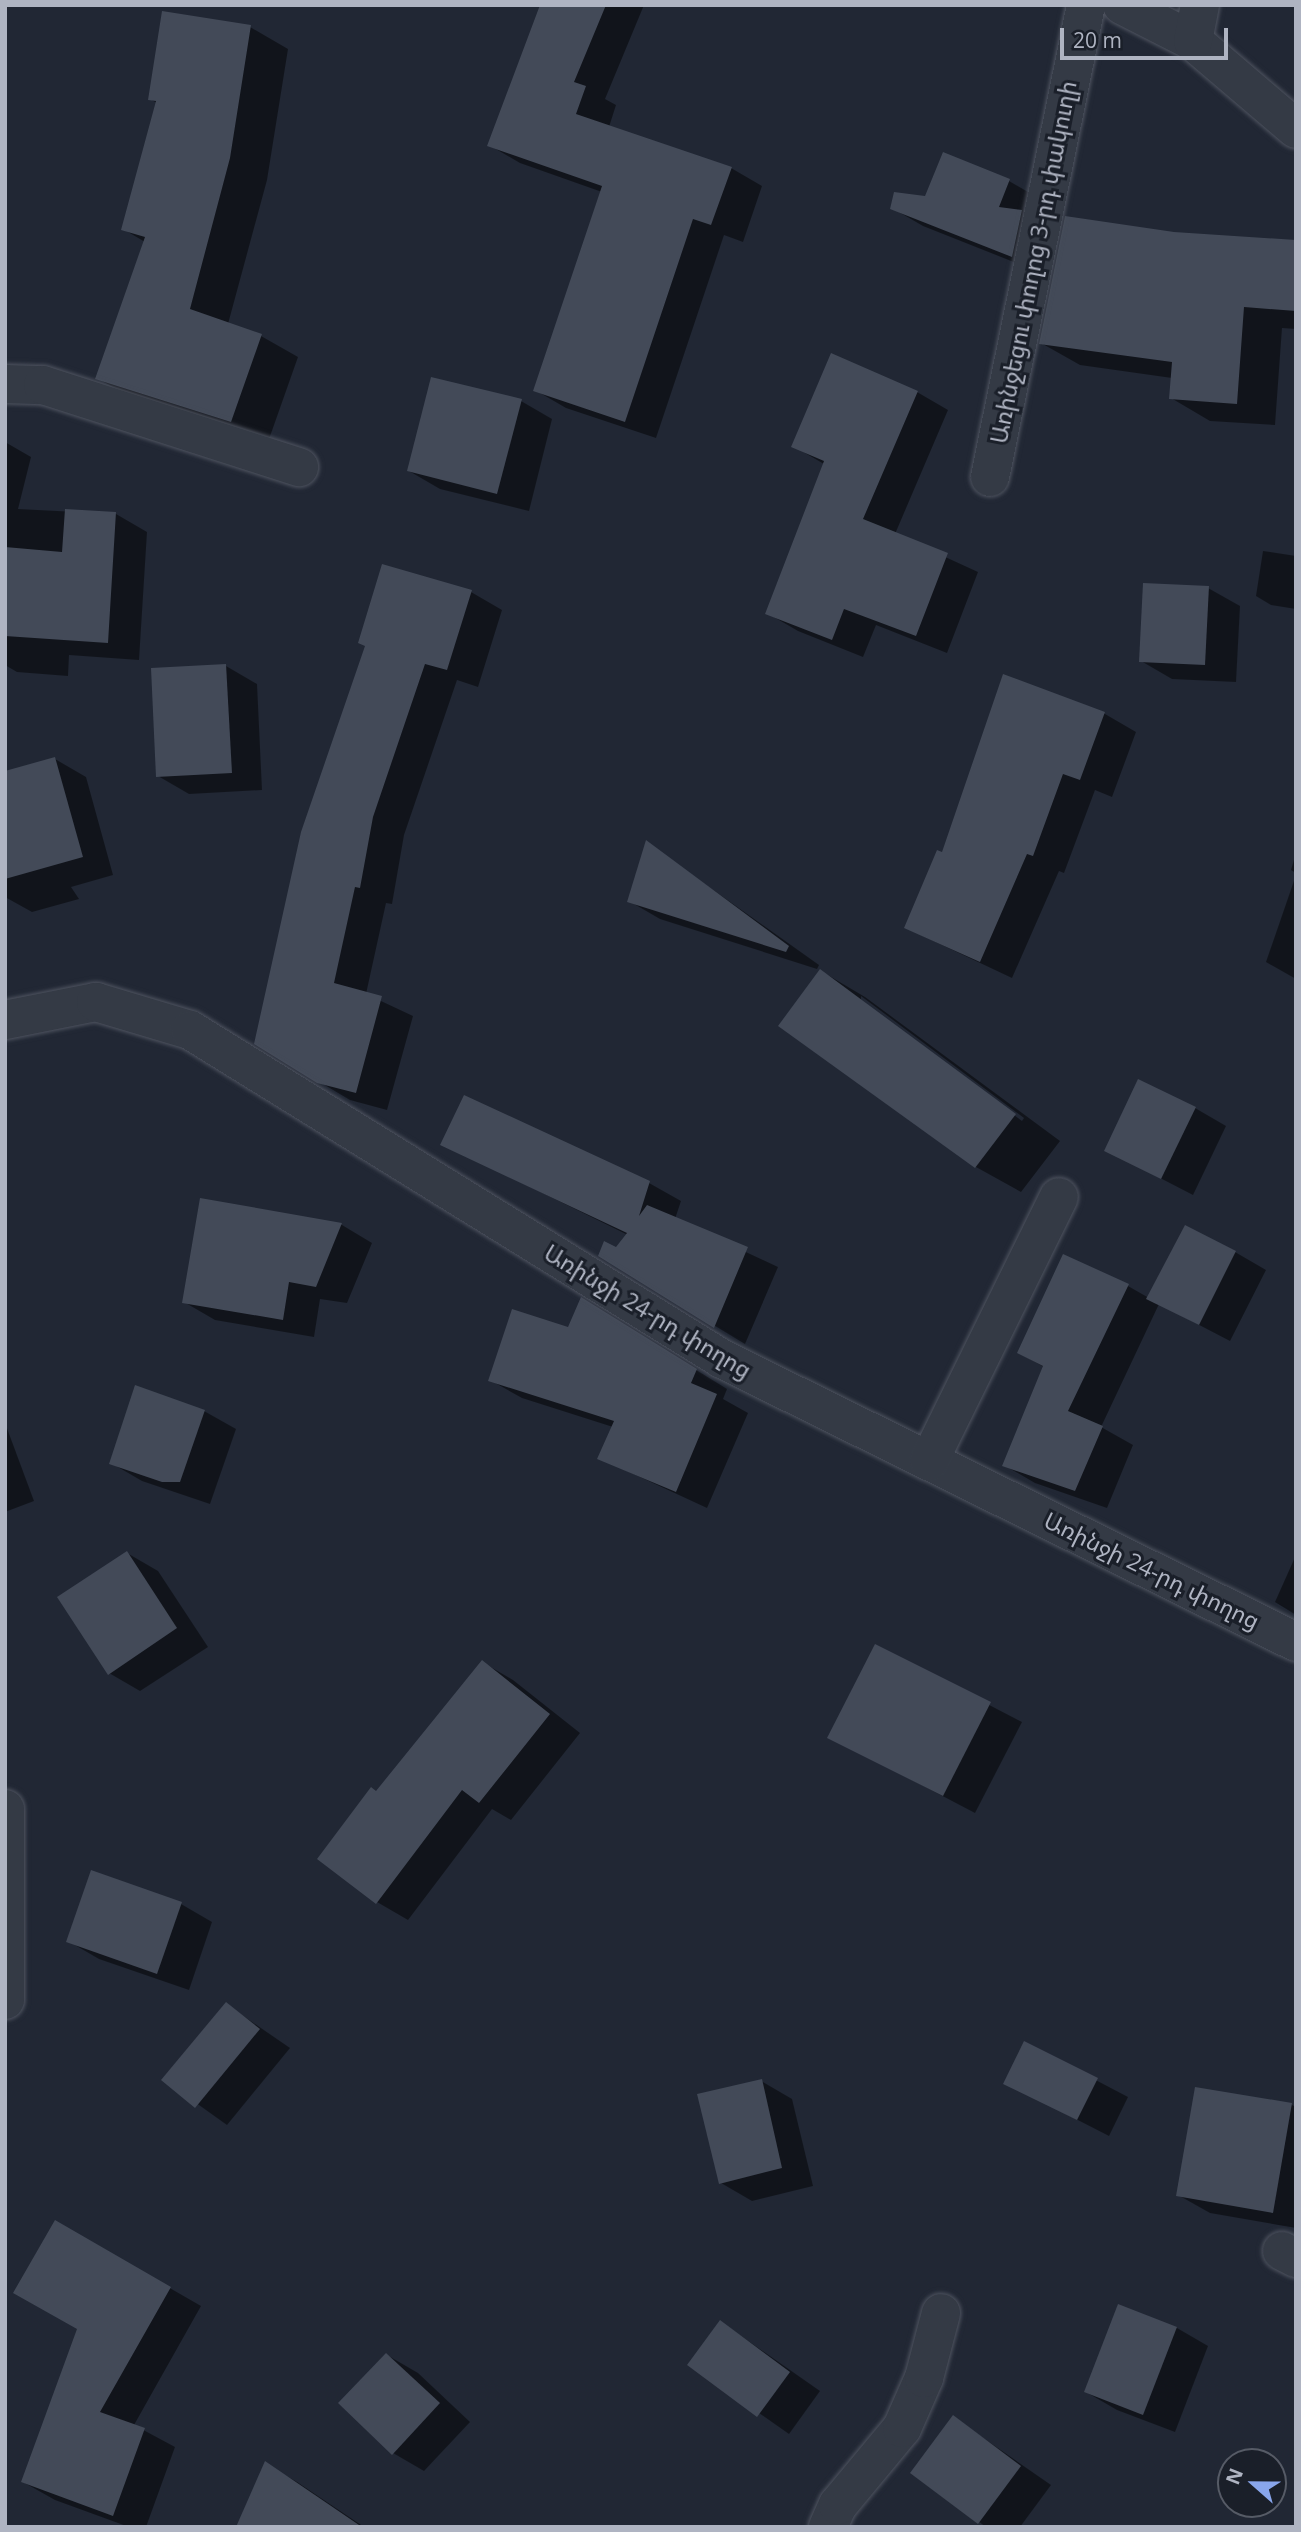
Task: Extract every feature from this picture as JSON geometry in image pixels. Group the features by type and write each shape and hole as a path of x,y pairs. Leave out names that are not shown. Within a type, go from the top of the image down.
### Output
{"street":[{"name":"Առինջեցու փողոց 3-րդ փակուղի","path":"990,477 1086,5"},
{"path":"1122,5 1196,23 1296,129"},
{"path":"5,384 43,385 299,467"},
{"name":"Առինջի 24-րդ փողոց","path":"5,1020 96,1002 190,1030 722,1359 1296,1642"},
{"path":"929,1461 1059,1197"},
{"path":"5,1809 5,2000"},
{"path":"828,2527 838,2505 902,2428 924,2378 941,2313"}],"building":[{"path":"540,5 606,5 574,82 586,86 576,114 732,167 711,225 693,219 625,422 533,391 602,186 487,146"},
{"path":"162,11 251,25 230,158 190,309 262,334 231,422 95,379 145,237 121,230 156,101 148,100"},
{"path":"943,152 1010,179 999,207 1022,210 1012,257 890,209 894,192 925,196"},
{"path":"1065,216 1174,232 1296,240 1296,311 1244,307 1237,404 1169,399 1172,362 1039,344"},
{"path":"831,353 918,391 863,519 948,553 916,636 844,609 832,640 765,614 824,461 791,447"},
{"path":"431,377 522,399 497,494 407,471"},
{"path":"65,509 116,512 108,643 5,636 5,547 62,552"},
{"path":"382,564 472,590 447,670 425,664 373,817 360,888 355,887 334,983 382,996 356,1093 317,1083 254,1044 301,832 365,646 358,643"},
{"path":"1143,583 1209,586 1205,665 1139,662"},
{"path":"226,664 232,773 156,777 151,668"},
{"path":"1003,674 1105,712 1080,780 1063,774 1033,856 1027,854 980,962 904,928 937,850 942,852"},
{"path":"55,757 83,857 5,879 5,771"},
{"path":"646,840 789,946 786,952 627,902"},
{"path":"820,969 1016,1114 975,1168 778,1026"},
{"path":"1138,1079 1196,1107 1161,1179 1104,1151"},
{"path":"464,1095 650,1181 639,1216 647,1205 748,1247 714,1328 598,1256 604,1241 616,1247 627,1233 440,1145"},
{"path":"200,1198 342,1223 316,1287 289,1282 283,1320 182,1303"},
{"path":"1185,1225 1236,1251 1199,1325 1146,1299"},
{"path":"1063,1254 1129,1284 1068,1411 1103,1426 1075,1491 1002,1466 1043,1366 1017,1353"},
{"path":"581,1297 697,1369 691,1383 717,1394 676,1492 597,1459 614,1421 488,1381 512,1309 568,1327"},
{"path":"135,1385 205,1410 180,1482 162,1482 109,1464"},
{"path":"127,1551 177,1628 108,1675 57,1597"},
{"path":"875,1644 991,1702 943,1796 827,1738"},
{"path":"482,1660 550,1714 479,1803 462,1790 376,1904 317,1859 371,1787 376,1791"},
{"path":"91,1870 182,1902 157,1974 66,1942"},
{"path":"226,2002 260,2029 195,2108 161,2080"},
{"path":"1024,2041 1098,2078 1077,2120 1003,2084"},
{"path":"762,2079 782,2168 719,2184 697,2094"},
{"path":"1195,2087 1292,2103 1273,2213 1176,2196"},
{"path":"55,2220 171,2287 100,2412 145,2428 113,2516 21,2482 77,2329 13,2293"},
{"path":"1118,2304 1177,2327 1143,2415 1084,2392"},
{"path":"720,2320 790,2372 757,2417 687,2365"},
{"path":"386,2353 440,2403 392,2455 338,2403"},
{"path":"953,2415 1021,2466 978,2524 910,2473"},
{"path":"265,2461 362,2527 236,2527"}]}
